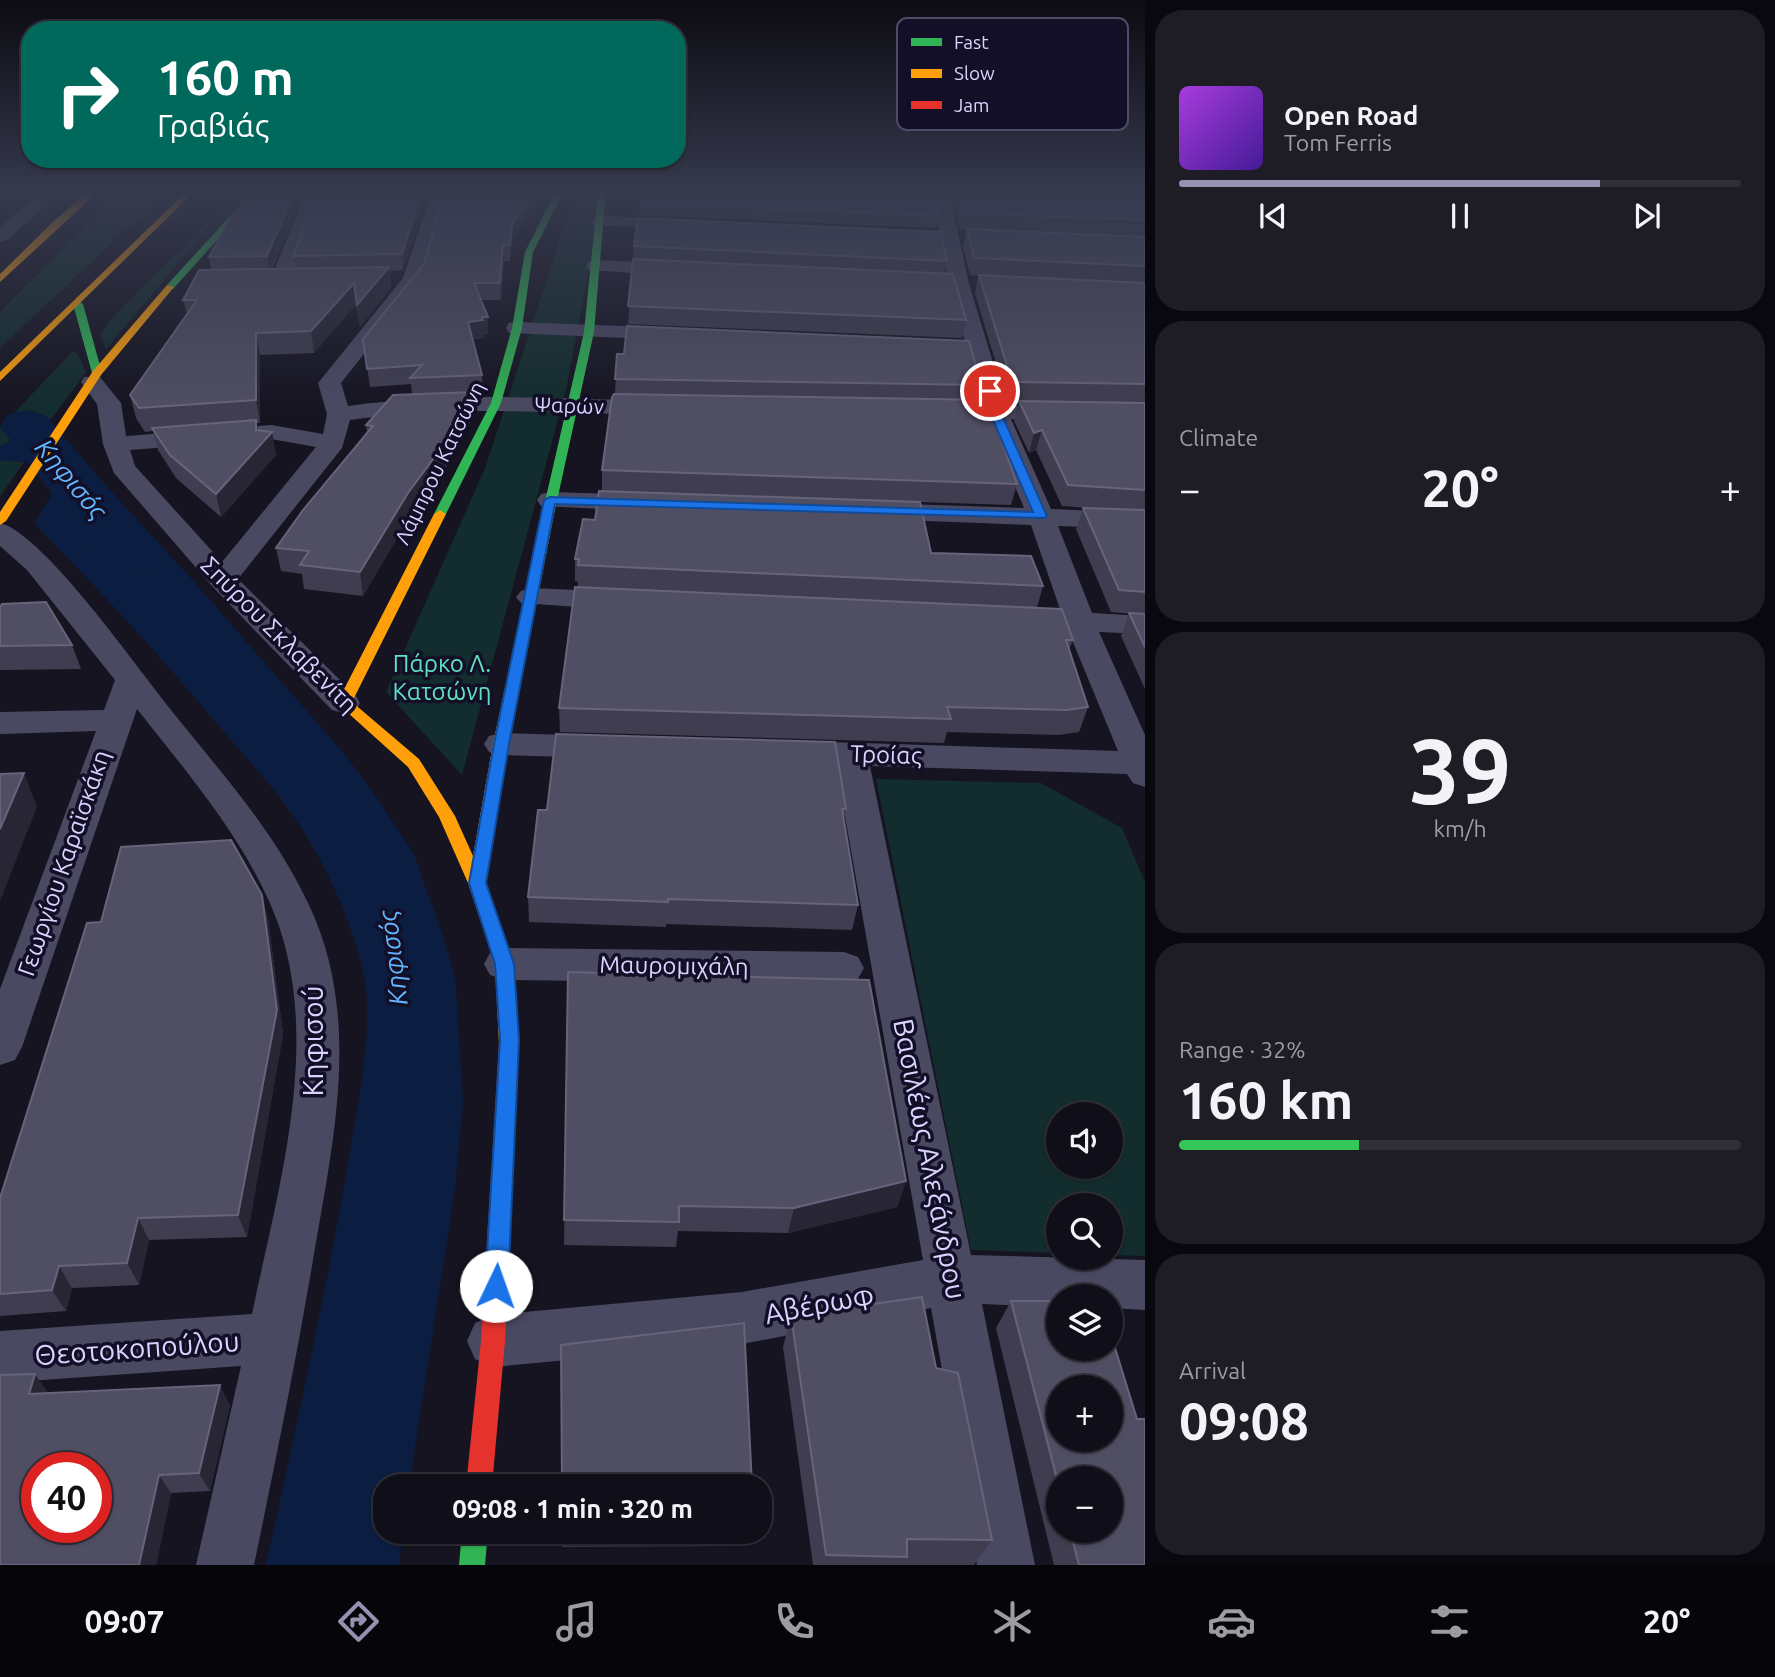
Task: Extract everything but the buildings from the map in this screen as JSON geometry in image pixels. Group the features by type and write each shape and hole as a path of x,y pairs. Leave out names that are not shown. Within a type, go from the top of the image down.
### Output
{"main road":[{"path":"0,279 15,264"},
{"path":"0,377 118,264"},
{"path":"0,521 90,384 190,264"},
{"name":"Λάμπρου Κατσώνη","path":"344,704 496,403 517,328 527,264"},
{"path":"481,1474 493,1341 509,1040 504,964 477,883 501,744 550,500 574,407 589,332 596,265"},
{"path":"78,304 90,384"},
{"name":"Σπύρου Σκλαβενίτη","path":"344,704 414,763 447,816 477,883"},
{"path":"472,1565 474,1544"}],"street":[{"path":"281,264 273,281 306,281"},
{"path":"222,580 333,443 339,414 328,383 413,279 418,264"},
{"path":"951,264 996,413 1041,516 1080,622 1143,767"},
{"path":"596,265 703,271"},
{"path":"387,280 413,279"},
{"path":"173,283 200,283"},
{"path":"932,283 986,286"},
{"path":"517,328 699,335"},
{"path":"952,346 978,348"},
{"name":"Σπύρου Σκλαβενίτη","path":"90,384 109,403 115,444 123,468 222,580 344,704"},
{"name":"Ψαρών","path":"339,414 393,407 496,403 682,408"},
{"path":"928,412 1145,413"},
{"path":"115,444 271,432 333,443"},
{"path":"550,500 673,504"},
{"path":"850,510 1145,521"},
{"name":"Κηφισού","path":"0,531 37,564 121,664 238,812 293,909 317,983 318,1052 311,1127 274,1338 225,1565"},
{"path":"531,597 655,603"},
{"path":"1039,620 1145,625"},
{"name":"Γεωργίου Καραϊσκάκη","path":"0,1047 131,680"},
{"path":"0,723 115,719"},
{"path":"501,744 641,748"},
{"name":"Τροίας","path":"795,752 1143,767"},
{"name":"Βασιλέως Αλεξάνδρου","path":"851,754 1006,1565"},
{"name":"Μαυρομιχάλη","path":"504,964 844,968"},
{"name":"Αβέρωφ","path":"493,1341 742,1318 953,1279 1145,1284"},
{"name":"Θεοτοκοπούλου","path":"0,1357 274,1338"}],"green space":[{"path":"48,264 89,264 0,348 0,312"},
{"path":"166,264 177,264 106,349 100,335 110,320"},
{"name":"Πάρκο Λ. Κατσώνη","path":"552,264 590,264 566,390 462,775 386,692 485,468"},
{"path":"73,351 78,354 86,372 53,417 0,447 0,428"},
{"path":"0,460 24,462 0,497"},
{"path":"876,779 1041,783 1122,828 1145,882 1145,1256 1123,1255 1123,1193 1046,1193 1046,1253 971,1250"}],"water":[{"path":"53,417 24,462 0,460 0,447"},
{"path":"77,454 189,576 346,756 414,854 438,922 455,976 463,1102 455,1189 411,1474 373,1474 373,1544 401,1544 399,1565 266,1565 321,1307 361,1085 367,1036 366,991 349,925 308,838 260,772 107,599 34,523"}],"waterway":[{"name":"Κηφισός","path":"26,426 133,555"}],"traffic: fast":[{"path":"170,287 191,264"},
{"path":"440,514 496,403 517,328 527,264"},
{"path":"547,519 589,332 595,264"},
{"path":"78,304 97,373"},
{"path":"472,1565 474,1544"}],"traffic: slow":[{"path":"0,279 15,264"},
{"path":"0,378 116,264"},
{"path":"0,521 97,373 170,287"},
{"path":"440,514 344,703 414,763 447,816 477,883 504,964 509,1044"},
{"path":"477,883 501,744 547,519"}],"traffic: jam":[{"path":"480,1474 493,1341 509,1044"}],"route":[{"path":"496,1286 509,1040 504,964 477,883 501,744 550,500 1041,516 996,413 990,391"}]}
